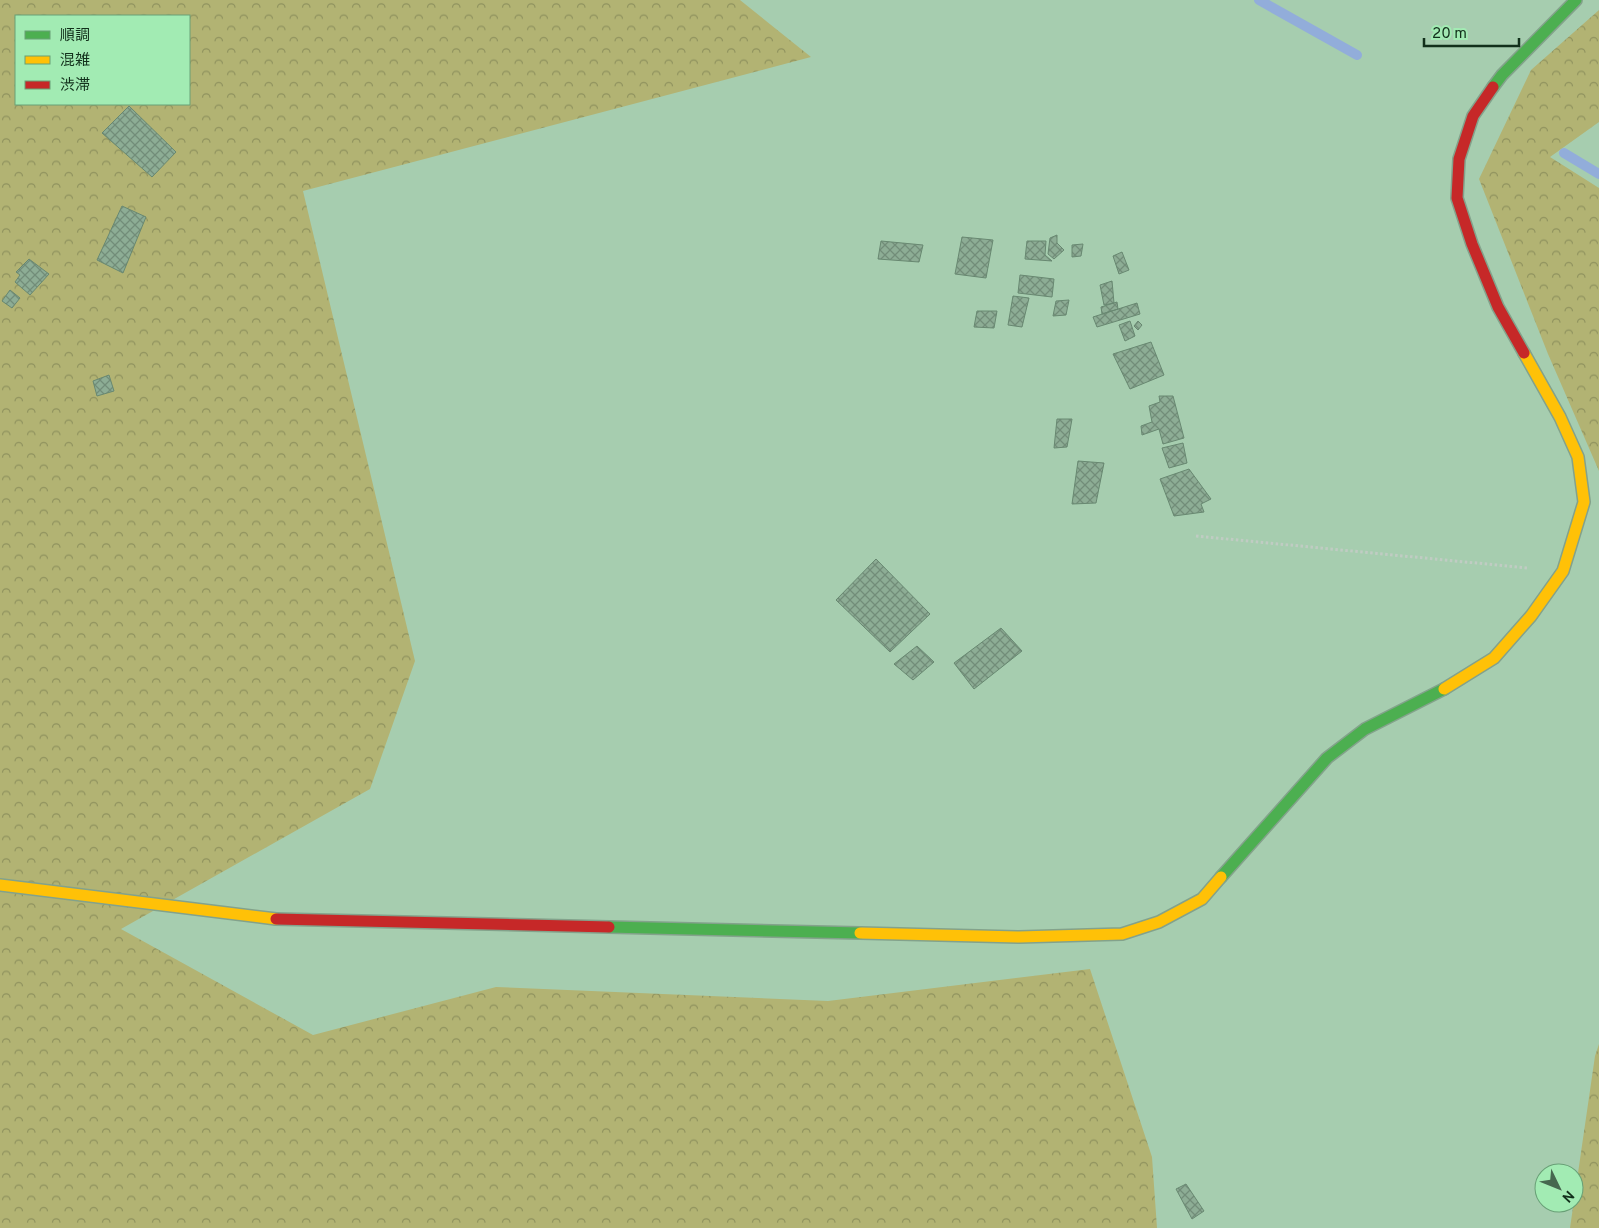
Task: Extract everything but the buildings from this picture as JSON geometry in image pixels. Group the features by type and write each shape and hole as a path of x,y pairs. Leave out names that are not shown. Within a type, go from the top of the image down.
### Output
{"street":[{"path":"0,885 266,919 1019,937 1122,934 1159,922 1202,900 1327,758 1365,729 1451,686 1494,658 1531,616 1563,572 1584,502 1578,457 1560,417 1498,306 1472,244 1457,198 1459,159 1473,116 1502,75 1576,0"}],"path":[{"path":"1196,536 1563,572"}],"green space":[{"path":"0,0 740,0 811,57 303,191 415,661 370,789 121,929 313,1035 496,987 828,1001 1090,969 1152,1157 1157,1228 0,1228"},
{"path":"1599,10 1599,122 1550,157 1599,188 1599,471 1548,354 1479,179 1531,70"},
{"path":"1599,1044 1599,1228 1570,1228 1572,1213 1584,1213 1584,1163 1579,1163 1595,1056"}],"waterway":[{"path":"1259,0 1357,55"},
{"path":"1564,153 1599,174"}],"traffic: fast":[{"path":"1493,87 1502,75 1576,0"},
{"path":"1221,877 1327,758 1365,729 1444,689"},
{"path":"609,927 860,933"}],"traffic: slow":[{"path":"1444,689 1494,658 1531,616 1563,571 1584,502 1578,457 1560,417 1524,353"},
{"path":"860,933 1019,937 1122,934 1159,922 1202,899 1221,877"},
{"path":"0,885 276,919"}],"traffic: jam":[{"path":"1493,87 1473,116 1459,159 1457,198 1472,244 1498,307 1524,353"},
{"path":"276,919 609,927"}]}
